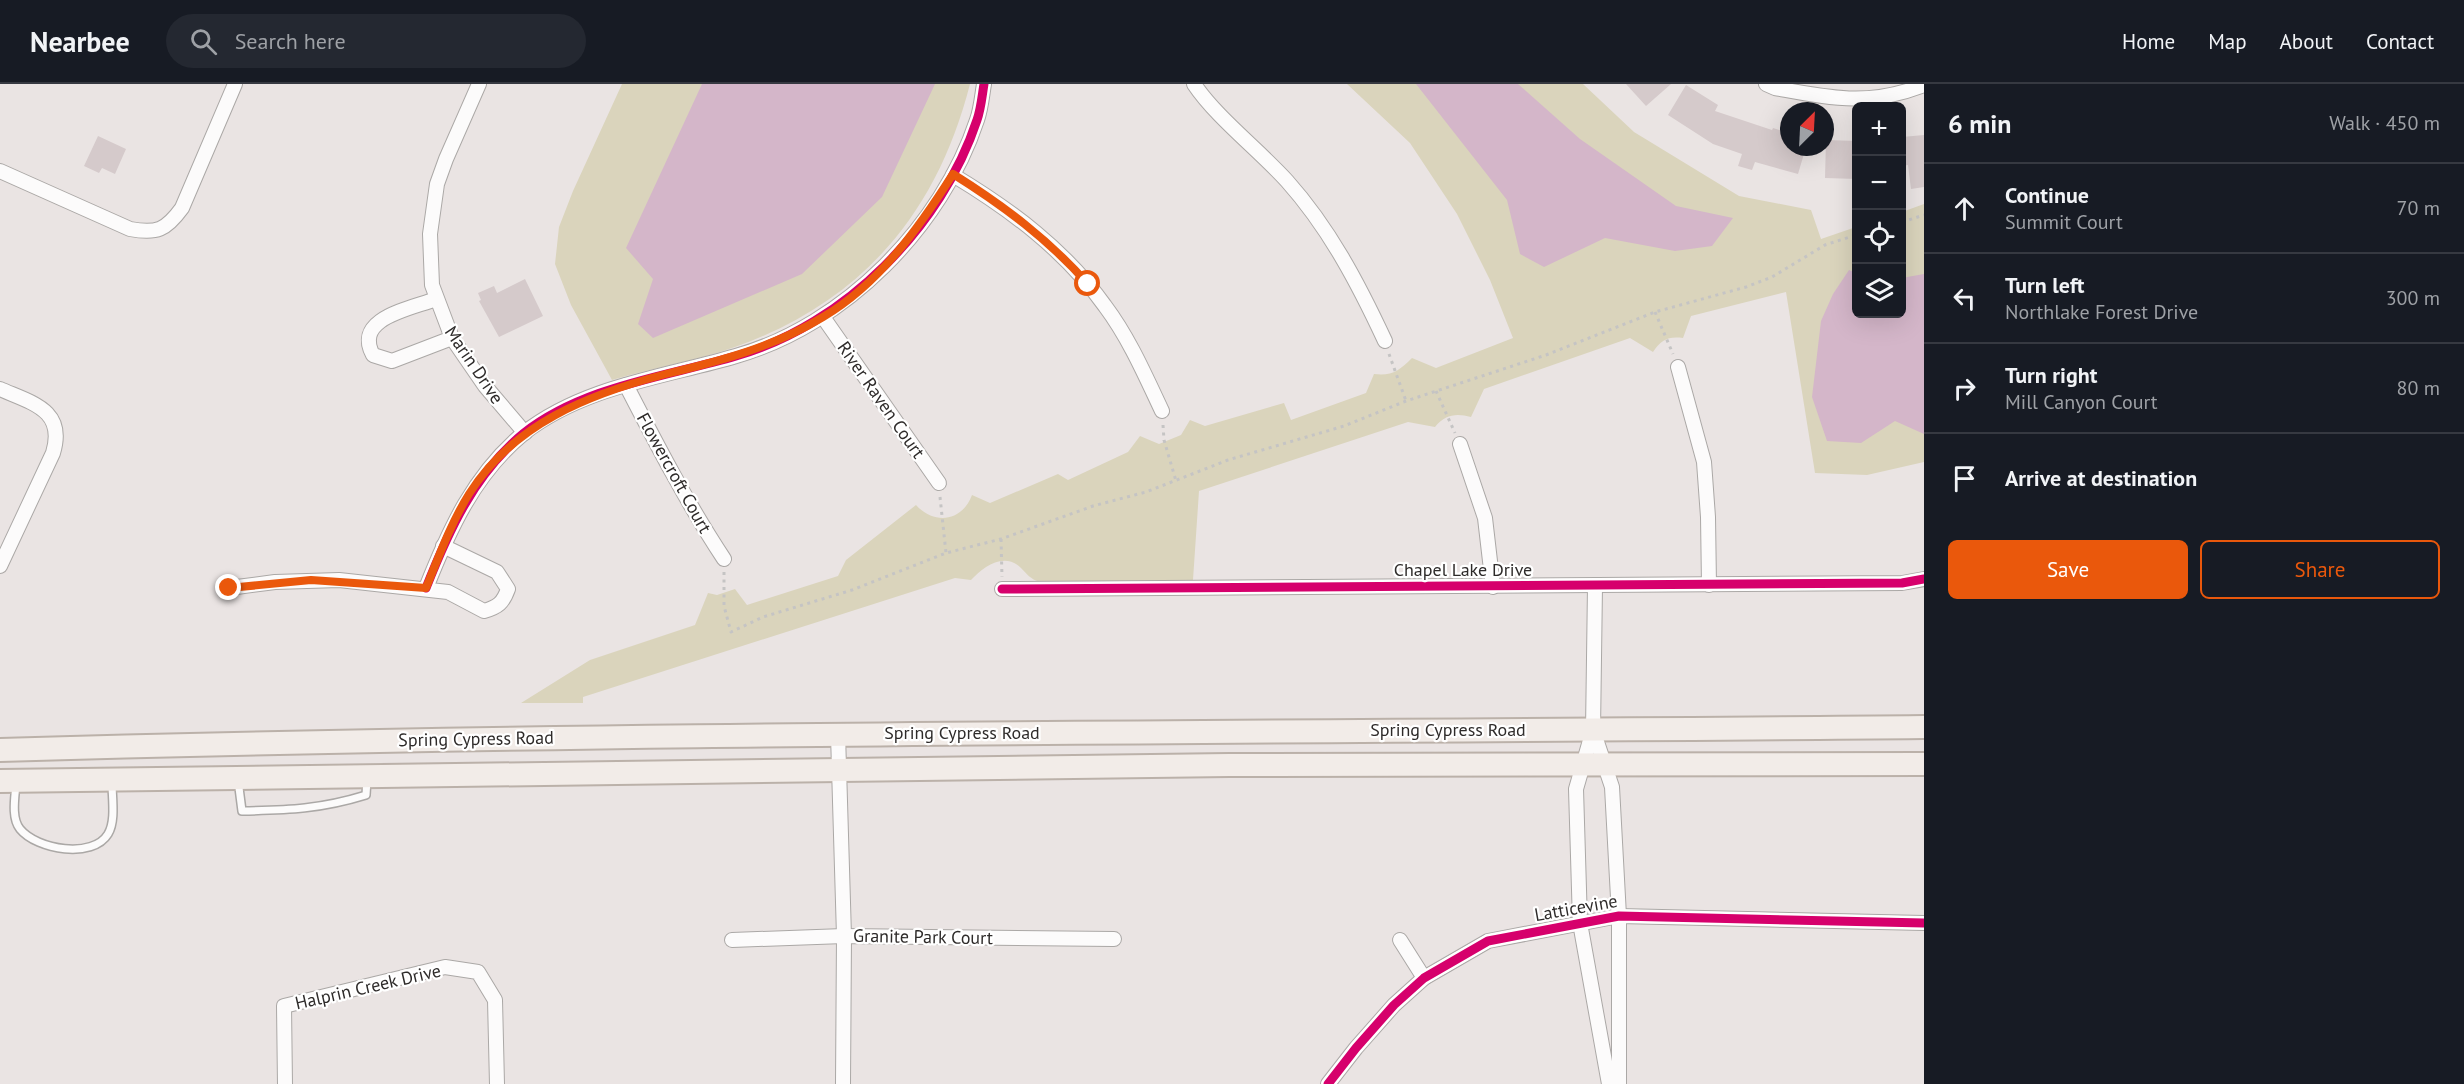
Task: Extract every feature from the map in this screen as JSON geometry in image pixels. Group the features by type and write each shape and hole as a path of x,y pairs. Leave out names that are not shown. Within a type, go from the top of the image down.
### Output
{"main road":[{"name":"Spring Cypress Road","path":"0,750 237,743 838,734 1924,727"},
{"path":"1228,731 1229,765"},
{"path":"237,743 238,778"},
{"name":"Spring Cypress Road","path":"8,781 1229,765 1924,764"}],"street":[{"path":"0,171 130,228 146,232 161,229 171,224 182,208 235,84"},
{"name":"Marin Drive","path":"479,84 446,159 434,201 430,234 432,285 452,338 484,386 525,433"},
{"path":"426,588 443,546 470,492 500,457 525,433 568,407 626,385 739,356 823,317 882,269 929,212 953,174 978,119 984,84"},
{"path":"1194,84 1276,169 1308,206 1340,252 1384,341"},
{"path":"1766,84 1775,88 1839,100 1900,94 1924,85"},
{"path":"953,174 1036,232 1088,284 1106,306 1140,363 1162,411"},
{"path":"436,299 382,319 369,334 368,345 373,355 392,361 452,338"},
{"name":"River Raven Court","path":"823,317 939,483"},
{"path":"1678,367 1704,462 1708,585"},
{"name":"Flowercroft Court","path":"626,385 666,463 724,559"},
{"path":"0,389 35,404 47,412 55,424 57,438 53,453 0,566"},
{"path":"1460,444 1485,518 1493,587"},
{"path":"229,588 311,580 426,588 448,592 484,611 496,608 504,600 508,590 497,572 443,546"},
{"name":"Chapel Lake Drive","path":"1002,589 1902,583 1924,579"},
{"path":"1595,586 1594,764 1612,787 1619,916 1619,1084"},
{"path":"1593,730 1594,764 1576,789 1580,923 1609,1084"},
{"path":"838,734 844,936 843,1084"},
{"name":"Latticevine","path":"1328,1084 1386,1014 1424,978 1488,941 1619,916 1924,923"},
{"name":"Granite Park Court","path":"732,940 844,936 1114,939"},
{"path":"1400,940 1424,978"},
{"name":"Halprin Creek Drive","path":"285,1084 285,1006 445,967 478,972 495,1000 497,1084"}],"lane":[{"path":"238,778 242,811 334,805 366,795 367,776"},
{"path":"8,781 17,823 21,830 35,841 49,847 63,848 92,846 101,842 109,833 113,807 112,780"}],"path":[{"path":"1906,221 1924,215"},
{"path":"724,559 724,606 731,632 763,617 852,590 946,553 1001,539 1093,506 1146,492 1228,459 1344,426 1406,400 1546,355 1655,312 1772,277 1825,245 1852,237"},
{"path":"1655,312 1678,367"},
{"path":"1384,341 1406,400"},
{"path":"1436,391 1460,444"},
{"path":"1162,411 1164,440 1176,481"},
{"path":"939,483 946,553"},
{"path":"1001,539 1002,589"}],"shaded area":[{"path":"622,84 970,84 956,130 937,173 915,212 888,247 856,278 821,305 780,328 735,347 612,380 571,305 555,264 559,227"},
{"path":"702,84 935,84 882,197 802,274 653,338 638,324 653,279 626,248"},
{"path":"1347,84 1583,84 1634,132 1739,196 1811,210 1821,239 1852,228 1852,318 1906,318 1906,211 1924,204 1924,462 1867,475 1815,473 1786,292 1691,316 1683,338 1665,340 1653,352 1630,338 1484,389 1471,417 1452,416 1443,419 1435,427 1408,422 1199,491 1193,580 1040,582 1031,578 1014,563 1001,561 981,570 971,580 955,578 583,697 583,703 521,703 590,660 695,625 708,593 717,595 735,589 747,605 838,576 846,560 916,505 931,516 947,518 962,511 972,495 990,503 1058,474 1068,480 1128,452 1140,436 1159,444 1181,435 1190,420 1205,426 1284,403 1291,420 1366,393 1374,374 1395,372 1412,358 1436,368 1513,338 1490,280 1457,214 1410,143"},
{"path":"1416,84 1518,84 1580,139 1676,206 1733,218 1712,246 1675,251 1605,238 1544,267 1520,254 1507,200"},
{"path":"1849,270 1852,271 1852,318 1906,318 1906,277 1924,274 1924,434 1895,421 1861,443 1827,441 1812,397 1821,321 1833,294"}],"building":[{"path":"1626,84 1671,84 1646,106"},
{"path":"1686,85 1718,105 1715,111 1772,130 1773,128 1780,130 1780,156 1803,156 1798,174 1755,162 1752,170 1738,166 1742,154 1713,144 1668,115"},
{"path":"1924,135 1924,187 1911,189 1908,165 1906,165 1906,137"},
{"path":"98,136 126,149 115,174 102,168 99,173 84,166"},
{"path":"1834,140 1852,141 1852,179 1825,178 1826,156 1834,156"},
{"path":"525,279 543,316 499,337 479,301 481,300 478,293 494,286 497,293"}],"cycle path":[{"path":"426,588 454,524 477,485 506,449 547,417 572,404 626,385 736,356 776,341 815,321 851,296 884,266 914,233 940,197 961,159 978,116 984,84"},
{"path":"1002,589 1902,583 1924,579"},
{"path":"1328,1084 1394,1005 1424,978 1488,941 1619,916 1924,923"}],"route":[{"path":"229,588 275,582 339,580 426,588 456,517 470,492 500,457 525,433 568,407 598,394 739,356 823,317 882,269 906,243 953,174 1036,232 1065,258 1088,284"}]}
